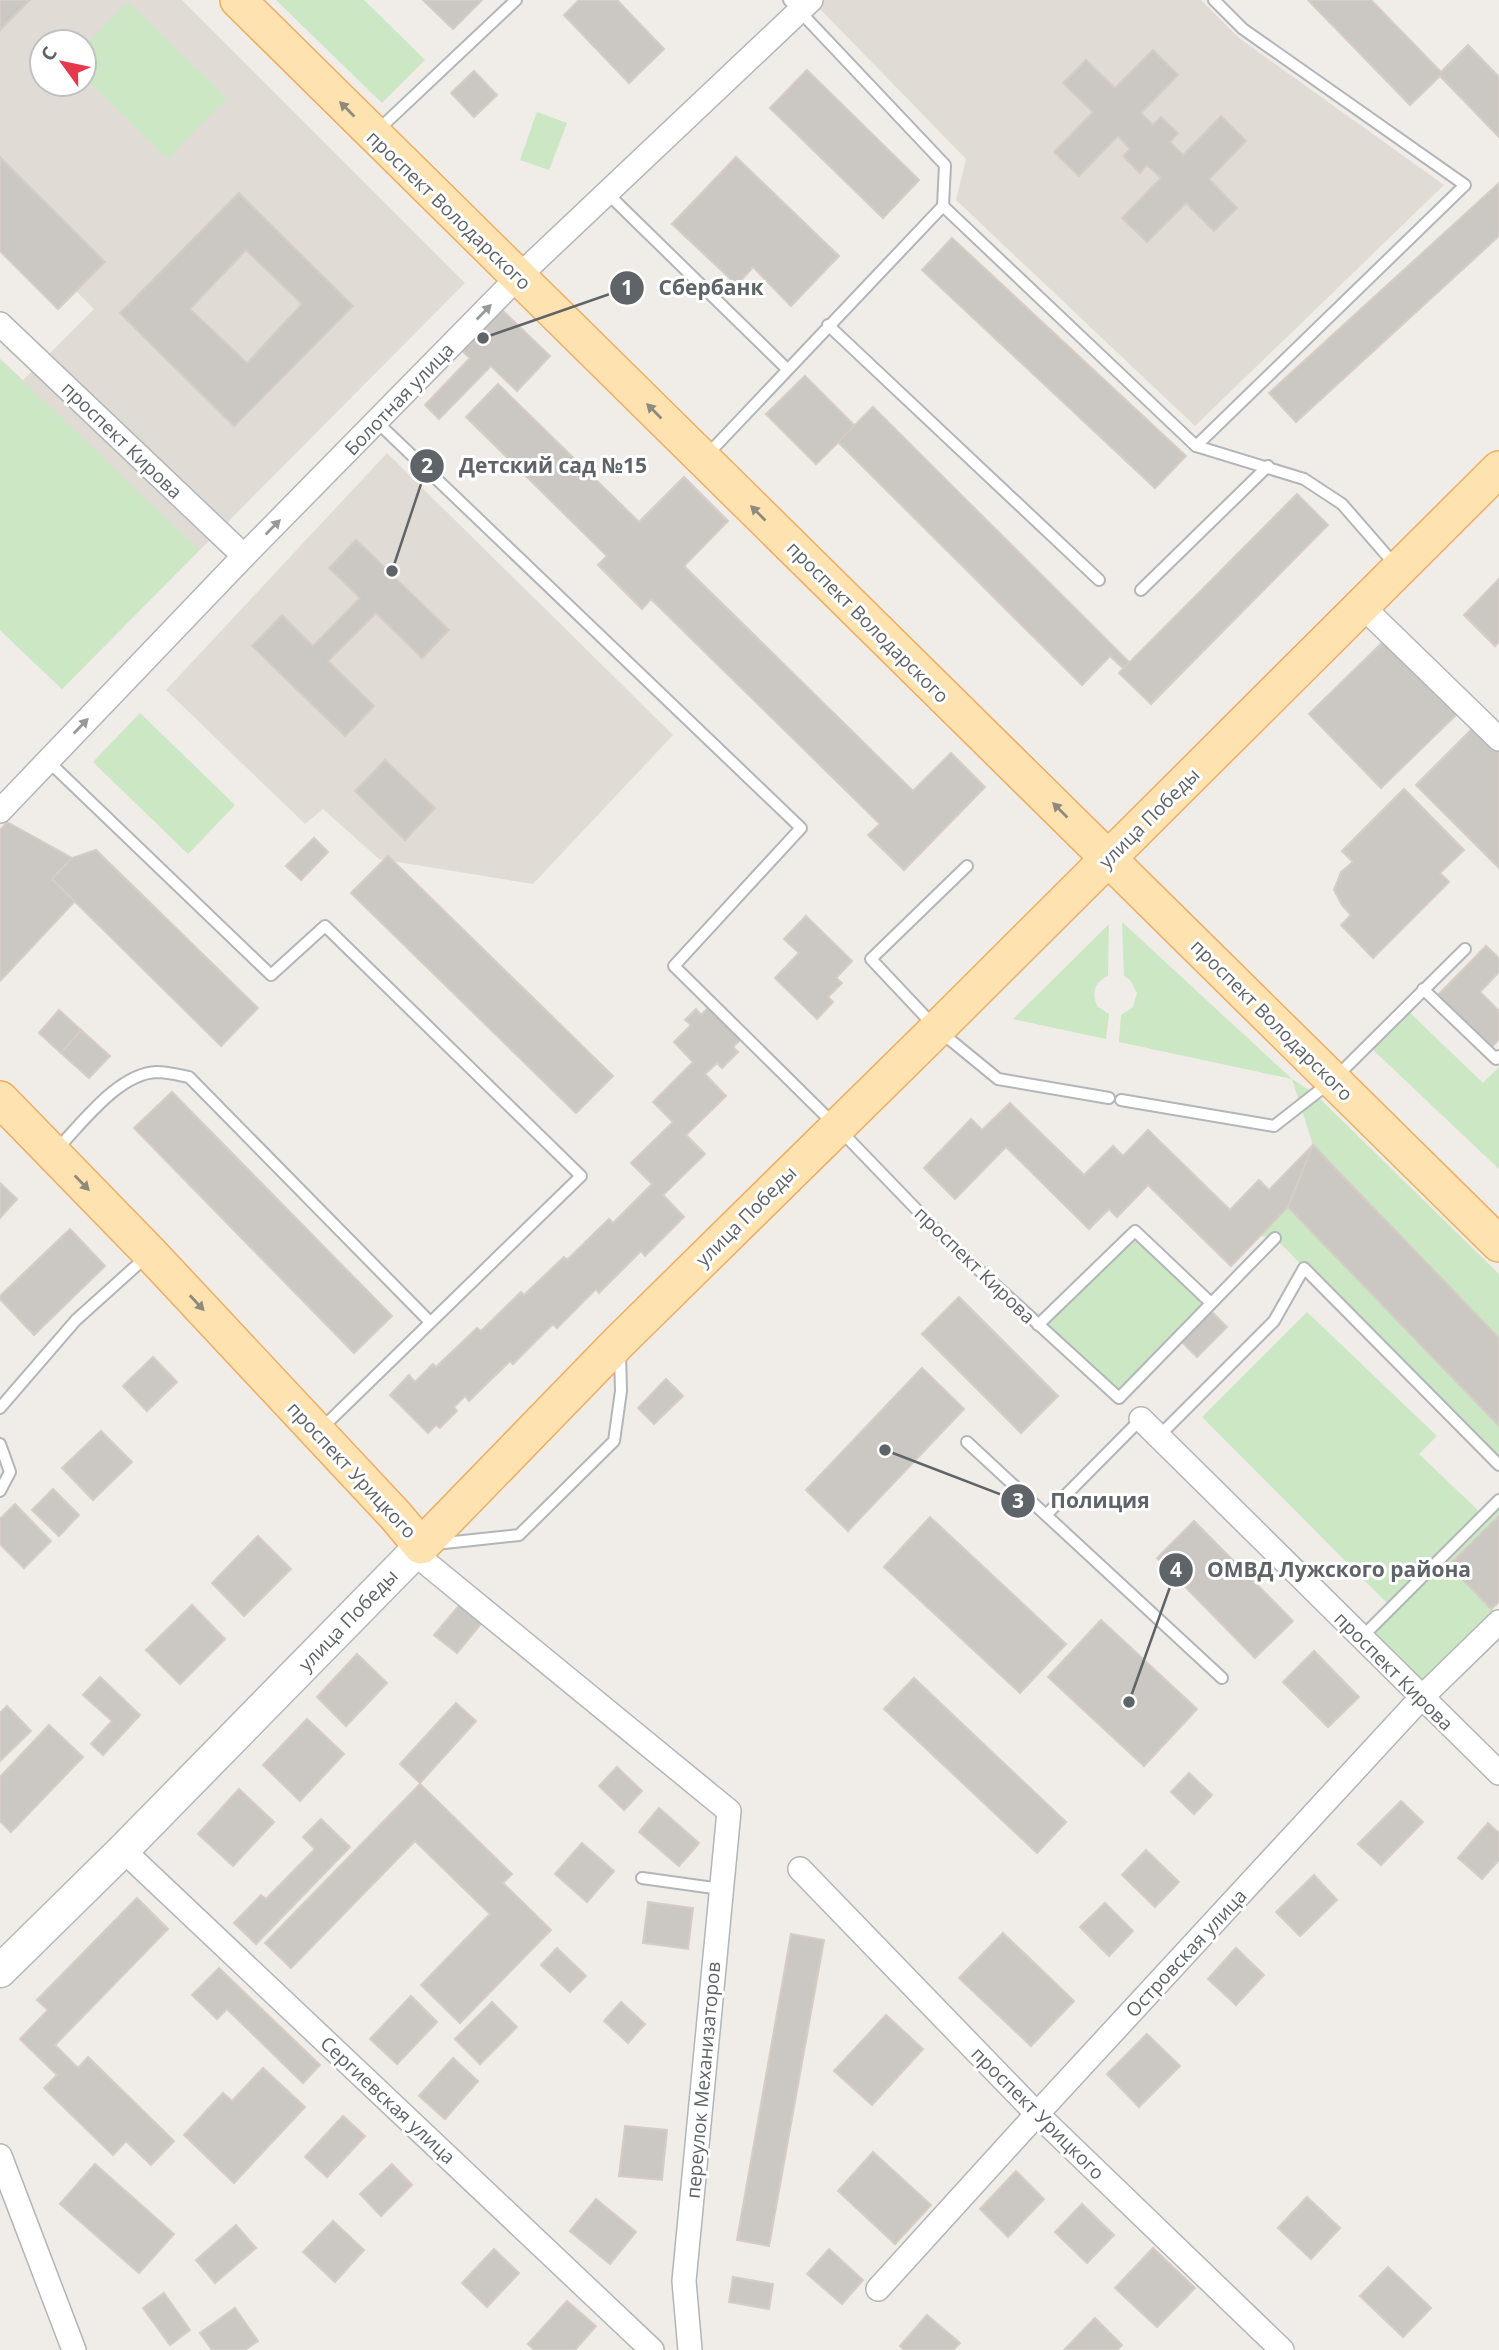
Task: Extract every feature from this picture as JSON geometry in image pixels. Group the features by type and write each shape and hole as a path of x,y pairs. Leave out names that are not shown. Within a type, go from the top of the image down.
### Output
{"main road":[{"name":"проспект Володарского","path":"238,0 1499,1244"},
{"name":"улица Победы","path":"421,1546 620,1341 1499,469"},
{"name":"проспект Урицкого","path":"0,1099 150,1252 421,1546"}],"street":[{"name":"Болотная улица","path":"0,811 244,556 518,277 800,4"},
{"name":"проспект Кирова","path":"0,324 244,556"},
{"path":"1362,606 1499,739"},
{"name":"проспект Кирова","path":"1141,1419 1360,1638 1498,1771"},
{"name":"проспект Урицкого","path":"421,1546 425,1562 729,1811"},
{"name":"улица Победы","path":"0,1971 123,1850 421,1546"},
{"name":"Островская улица","path":"878,2289 1421,1698 1499,1622"},
{"name":"переулок Механизаторов","path":"690,2350 684,2281 729,1811"},
{"name":"Сергиевская улица","path":"123,1850 652,2350"},
{"name":"проспект Урицкого","path":"800,1870 1037,2113 1282,2350"},
{"path":"0,2156 74,2350"}],"lane":[{"path":"373,135 516,0"},
{"path":"1196,446 1465,185 1243,29 1214,0"},
{"path":"703,459 943,206 945,165 800,4"},
{"path":"607,193 787,369"},
{"path":"943,206 1196,446 1304,479 1342,504 1399,569"},
{"path":"828,325 1099,580"},
{"name":"проспект Кирова","path":"377,422 801,828 674,966 836,1126 944,1238 1119,1398 1211,1303"},
{"path":"1141,590 1268,466"},
{"path":"48,761 271,975 325,926 581,1175 317,1433"},
{"path":"967,866 871,959 937,1029 998,1079 1109,1098"},
{"path":"1121,1100 1274,1126 1333,1080 1465,948"},
{"path":"1423,989 1496,1059 1499,1056"},
{"path":"53,1153 118,1087 137,1077 156,1072 189,1077 430,1322"},
{"path":"1038,1325 1135,1231 1211,1303 1275,1238"},
{"path":"0,1408 76,1320 150,1252"},
{"path":"1159,1436 1274,1321 1304,1268 1499,1465"},
{"path":"421,1546 519,1535 614,1441 621,1391 620,1341"},
{"path":"1046,1515 1141,1419"},
{"path":"967,1442 1222,1678"},
{"path":"0,1444 10,1472 0,1491"},
{"path":"1360,1638 1499,1500"},
{"path":"642,1878 721,1889"}],"shaded area":[{"path":"0,0 182,0 465,283 62,689 0,630 0,359 23,380 94,309 76,291 0,157"},
{"path":"822,0 1201,0 1239,38 1444,185 1195,426 956,200 966,159 817,6"},
{"path":"387,453 673,735 533,884 379,859 323,809 305,824 166,690"}],"green space":[{"path":"276,0 364,0 425,60 382,103"},
{"path":"128,2 227,98 168,159 98,91 98,33"},
{"path":"537,112 567,123 549,170 520,160"},
{"path":"0,359 199,550 62,689 0,630"},
{"path":"140,713 235,805 188,854 93,762"},
{"path":"1122,922 1292,1079 1119,1042 1121,1015 1133,1007 1137,993 1130,980 1124,976"},
{"path":"1109,924 1108,976 1097,985 1094,993 1098,1007 1109,1014 1106,1039 1013,1019"},
{"path":"1405,1008 1483,1083 1499,1067 1499,1169 1369,1046"},
{"path":"1292,1079 1315,1094 1499,1274 1499,1338 1313,1145"},
{"path":"1288,1207 1499,1426 1499,1465 1275,1238 1259,1236"},
{"path":"1135,1231 1211,1303 1119,1398 1038,1325"},
{"path":"1307,1312 1437,1436 1419,1454 1483,1515 1499,1500 1499,1516 1449,1565 1497,1613 1416,1693 1361,1638 1391,1607 1202,1417"}],"building":[{"path":"0,0 30,0 0,30"},
{"path":"423,0 482,0 453,29"},
{"path":"579,0 617,0 664,49 629,83 564,15"},
{"path":"1308,0 1371,0 1441,72 1468,45 1499,77 1499,137 1440,76 1410,105"},
{"path":"1153,50 1178,75 1141,113 1153,125 1161,117 1178,133 1170,142 1183,155 1221,116 1246,141 1209,179 1237,208 1214,231 1186,203 1147,242 1122,218 1161,178 1147,165 1140,173 1123,156 1130,149 1118,136 1079,176 1054,152 1093,112 1063,83 1086,60 1115,88"},
{"path":"807,70 919,180 883,218 770,108"},
{"path":"474,71 497,95 474,117 451,93"},
{"path":"0,157 105,262 58,309 0,251"},
{"path":"736,157 839,256 791,306 753,267 737,285 672,224"},
{"path":"1499,183 1499,236 1296,422 1269,393"},
{"path":"239,193 353,306 234,426 120,313","holes":["246,250 302,304 247,363 190,309"]},
{"path":"952,238 1186,456 1155,488 922,270"},
{"path":"501,309 550,356 517,391 491,366 439,419 425,405 470,358 461,350"},
{"path":"805,376 855,426 816,464 766,414"},
{"path":"498,384 639,522 684,477 728,521 684,566 913,791 951,753 985,787 904,870 868,835 880,824 651,599 642,609 598,565 607,556 466,417"},
{"path":"873,407 1130,663 1124,669 1110,656 1082,685 838,442"},
{"path":"1297,494 1328,525 1151,704 1119,673"},
{"path":"356,540 449,630 422,658 376,613 328,661 374,706 345,736 252,646 282,615 313,646 360,598 329,568"},
{"path":"1499,579 1499,642 1495,646 1464,615"},
{"path":"1387,638 1459,712 1381,788 1309,714"},
{"path":"1478,723 1499,744 1499,868 1416,785"},
{"path":"385,760 435,808 405,840 355,791"},
{"path":"1404,789 1464,850 1440,873 1449,882 1373,958 1341,925 1351,915 1334,890 1341,872 1353,862 1342,851"},
{"path":"7,822 72,858 52,879 75,901 0,981 0,830"},
{"path":"314,838 328,852 301,880 286,866"},
{"path":"96,850 258,1008 221,1046 52,879 72,858"},
{"path":"388,856 613,1076 576,1113 351,893"},
{"path":"806,916 852,961 836,978 842,983 828,997 833,1002 817,1019 775,978 799,953 784,939"},
{"path":"1486,946 1499,958 1499,972 1480,992 1499,1011 1499,1039 1492,1047 1438,995"},
{"path":"709,1007 741,1039 733,1047 738,1052 722,1068 717,1063 705,1074 726,1096 686,1135 705,1154 663,1195 684,1217 645,1256 641,1251 599,1293 596,1289 557,1328 553,1324 513,1364 510,1361 469,1401 465,1396 454,1407 457,1411 440,1428 436,1425 428,1433 390,1395 409,1375 415,1382 433,1364 436,1367 477,1328 481,1331 521,1292 524,1295 564,1257 567,1260 609,1219 613,1223 652,1184 631,1163 673,1122 653,1102 693,1062 674,1042 691,1025 685,1020 696,1009 701,1015"},
{"path":"59,1010 81,1030 61,1053 39,1033"},
{"path":"81,1030 110,1056 89,1078 61,1053"},
{"path":"172,1092 392,1316 354,1353 134,1128"},
{"path":"1010,1103 1084,1175 1113,1146 1123,1156 1148,1130 1230,1210 1259,1180 1269,1190 1313,1145 1288,1207 1231,1266 1148,1185 1117,1217 1109,1209 1089,1229 1006,1147 955,1199 924,1168 971,1119 982,1130"},
{"path":"1313,1145 1499,1338 1499,1426 1288,1207"},
{"path":"0,1183 17,1199 0,1218"},
{"path":"70,1229 105,1266 34,1335 0,1296"},
{"path":"959,1297 1058,1396 1021,1433 922,1334"},
{"path":"1209,1309 1227,1327 1197,1357 1179,1339"},
{"path":"153,1357 177,1382 147,1411 123,1386"},
{"path":"922,1368 964,1409 848,1531 806,1490"},
{"path":"666,1379 683,1396 654,1424 638,1408"},
{"path":"101,1431 132,1462 93,1500 62,1468"},
{"path":"53,1489 79,1515 59,1536 32,1510"},
{"path":"15,1504 51,1541 24,1568 0,1544 0,1519"},
{"path":"1499,1516 1499,1602 1491,1609 1449,1565"},
{"path":"930,1517 1066,1644 1020,1693 884,1567"},
{"path":"1194,1521 1293,1621 1255,1658 1157,1558"},
{"path":"258,1536 291,1569 244,1616 212,1583"},
{"path":"463,1601 485,1619 457,1653 434,1635"},
{"path":"192,1605 225,1639 180,1684 146,1650"},
{"path":"1101,1620 1197,1709 1144,1766 1048,1677"},
{"path":"1314,1651 1359,1697 1328,1727 1283,1682"},
{"path":"357,1654 387,1683 346,1726 317,1697"},
{"path":"100,1677 140,1715 103,1755 91,1744 112,1721 83,1695"},
{"path":"914,1678 1066,1822 1037,1853 884,1709"},
{"path":"456,1703 476,1721 420,1783 400,1764"},
{"path":"7,1706 31,1731 0,1761 0,1713"},
{"path":"307,1719 344,1754 300,1801 263,1765"},
{"path":"49,1725 83,1757 11,1832 0,1821 0,1777"},
{"path":"617,1767 642,1791 624,1810 599,1786"},
{"path":"1189,1773 1212,1795 1194,1814 1171,1792"},
{"path":"420,1784 512,1874 503,1883 551,1930 460,2023 421,1985 490,1914 415,1841 291,1968 265,1943"},
{"path":"239,1789 274,1822 233,1866 198,1834"},
{"path":"1401,1801 1423,1822 1381,1865 1358,1844"},
{"path":"659,1808 699,1843 679,1866 639,1832"},
{"path":"321,1819 350,1847 256,1944 234,1923 261,1895 266,1899 315,1849 303,1837"},
{"path":"1488,1823 1499,1833 1499,1860 1482,1879 1458,1858"},
{"path":"582,1843 614,1871 587,1902 555,1874"},
{"path":"1146,1850 1179,1882 1155,1907 1122,1875"},
{"path":"1314,1875 1337,1900 1300,1936 1276,1912"},
{"path":"137,1898 168,1929 55,2045 78,2068 88,2057 174,2141 151,2165 126,2141 113,2155 44,2088 57,2075 20,2039 48,2010 37,2000"},
{"path":"648,1902 693,1908 688,1949 643,1943"},
{"path":"1105,1903 1133,1931 1109,1956 1080,1927"},
{"path":"1003,1933 1074,2001 1031,2046 959,1978"},
{"path":"791,1934 824,1940 769,2246 737,2240"},
{"path":"557,1948 586,1976 570,1992 541,1965"},
{"path":"1236,1948 1264,1975 1236,2005 1208,1979"},
{"path":"219,1968 320,2065 303,2083 227,2009 217,2019 192,1995"},
{"path":"411,1996 437,2022 397,2064 370,2039"},
{"path":"492,2002 517,2027 480,2064 455,2039"},
{"path":"621,2002 645,2024 628,2043 604,2021"},
{"path":"886,2015 923,2049 872,2105 834,2071"},
{"path":"1147,2034 1180,2066 1139,2107 1107,2074"},
{"path":"453,2058 478,2081 445,2119 419,2096"},
{"path":"263,2068 305,2107 234,2183 184,2135 223,2093 232,2101"},
{"path":"343,2116 365,2136 327,2177 305,2157"},
{"path":"625,2126 667,2130 662,2180 619,2176"},
{"path":"873,2152 931,2205 895,2244 838,2191"},
{"path":"95,2164 174,2234 139,2273 60,2204"},
{"path":"392,2164 412,2185 381,2216 360,2194"},
{"path":"1016,2171 1044,2199 1008,2237 980,2209"},
{"path":"1307,2197 1340,2228 1311,2259 1278,2228"},
{"path":"596,2199 636,2232 610,2264 570,2231"},
{"path":"1082,2204 1114,2235 1087,2263 1055,2232"},
{"path":"333,2221 364,2250 335,2282 303,2252"},
{"path":"236,2225 256,2248 215,2283 196,2260"},
{"path":"1153,2248 1195,2288 1157,2327 1115,2288"},
{"path":"494,2249 519,2273 487,2307 462,2283"},
{"path":"829,2249 863,2280 842,2304 807,2274"},
{"path":"1388,2267 1431,2308 1403,2337 1360,2296"},
{"path":"733,2277 773,2284 769,2309 729,2302"},
{"path":"164,2293 190,2330 170,2345 143,2308"},
{"path":"567,2301 596,2326 575,2350 534,2350 528,2344"},
{"path":"235,2308 258,2341 245,2350 212,2350 200,2333"},
{"path":"927,2315 960,2343 953,2350 904,2350 900,2346"},
{"path":"1095,2318 1122,2345 1117,2350 1064,2350"}],"place":[{"name":"Сбербанк","path":"483,338"},
{"name":"Детский сад №15","path":"392,571"},
{"name":"Полиция","path":"885,1450"},
{"name":"ОМВД Лужского района","path":"1129,1702"}]}
